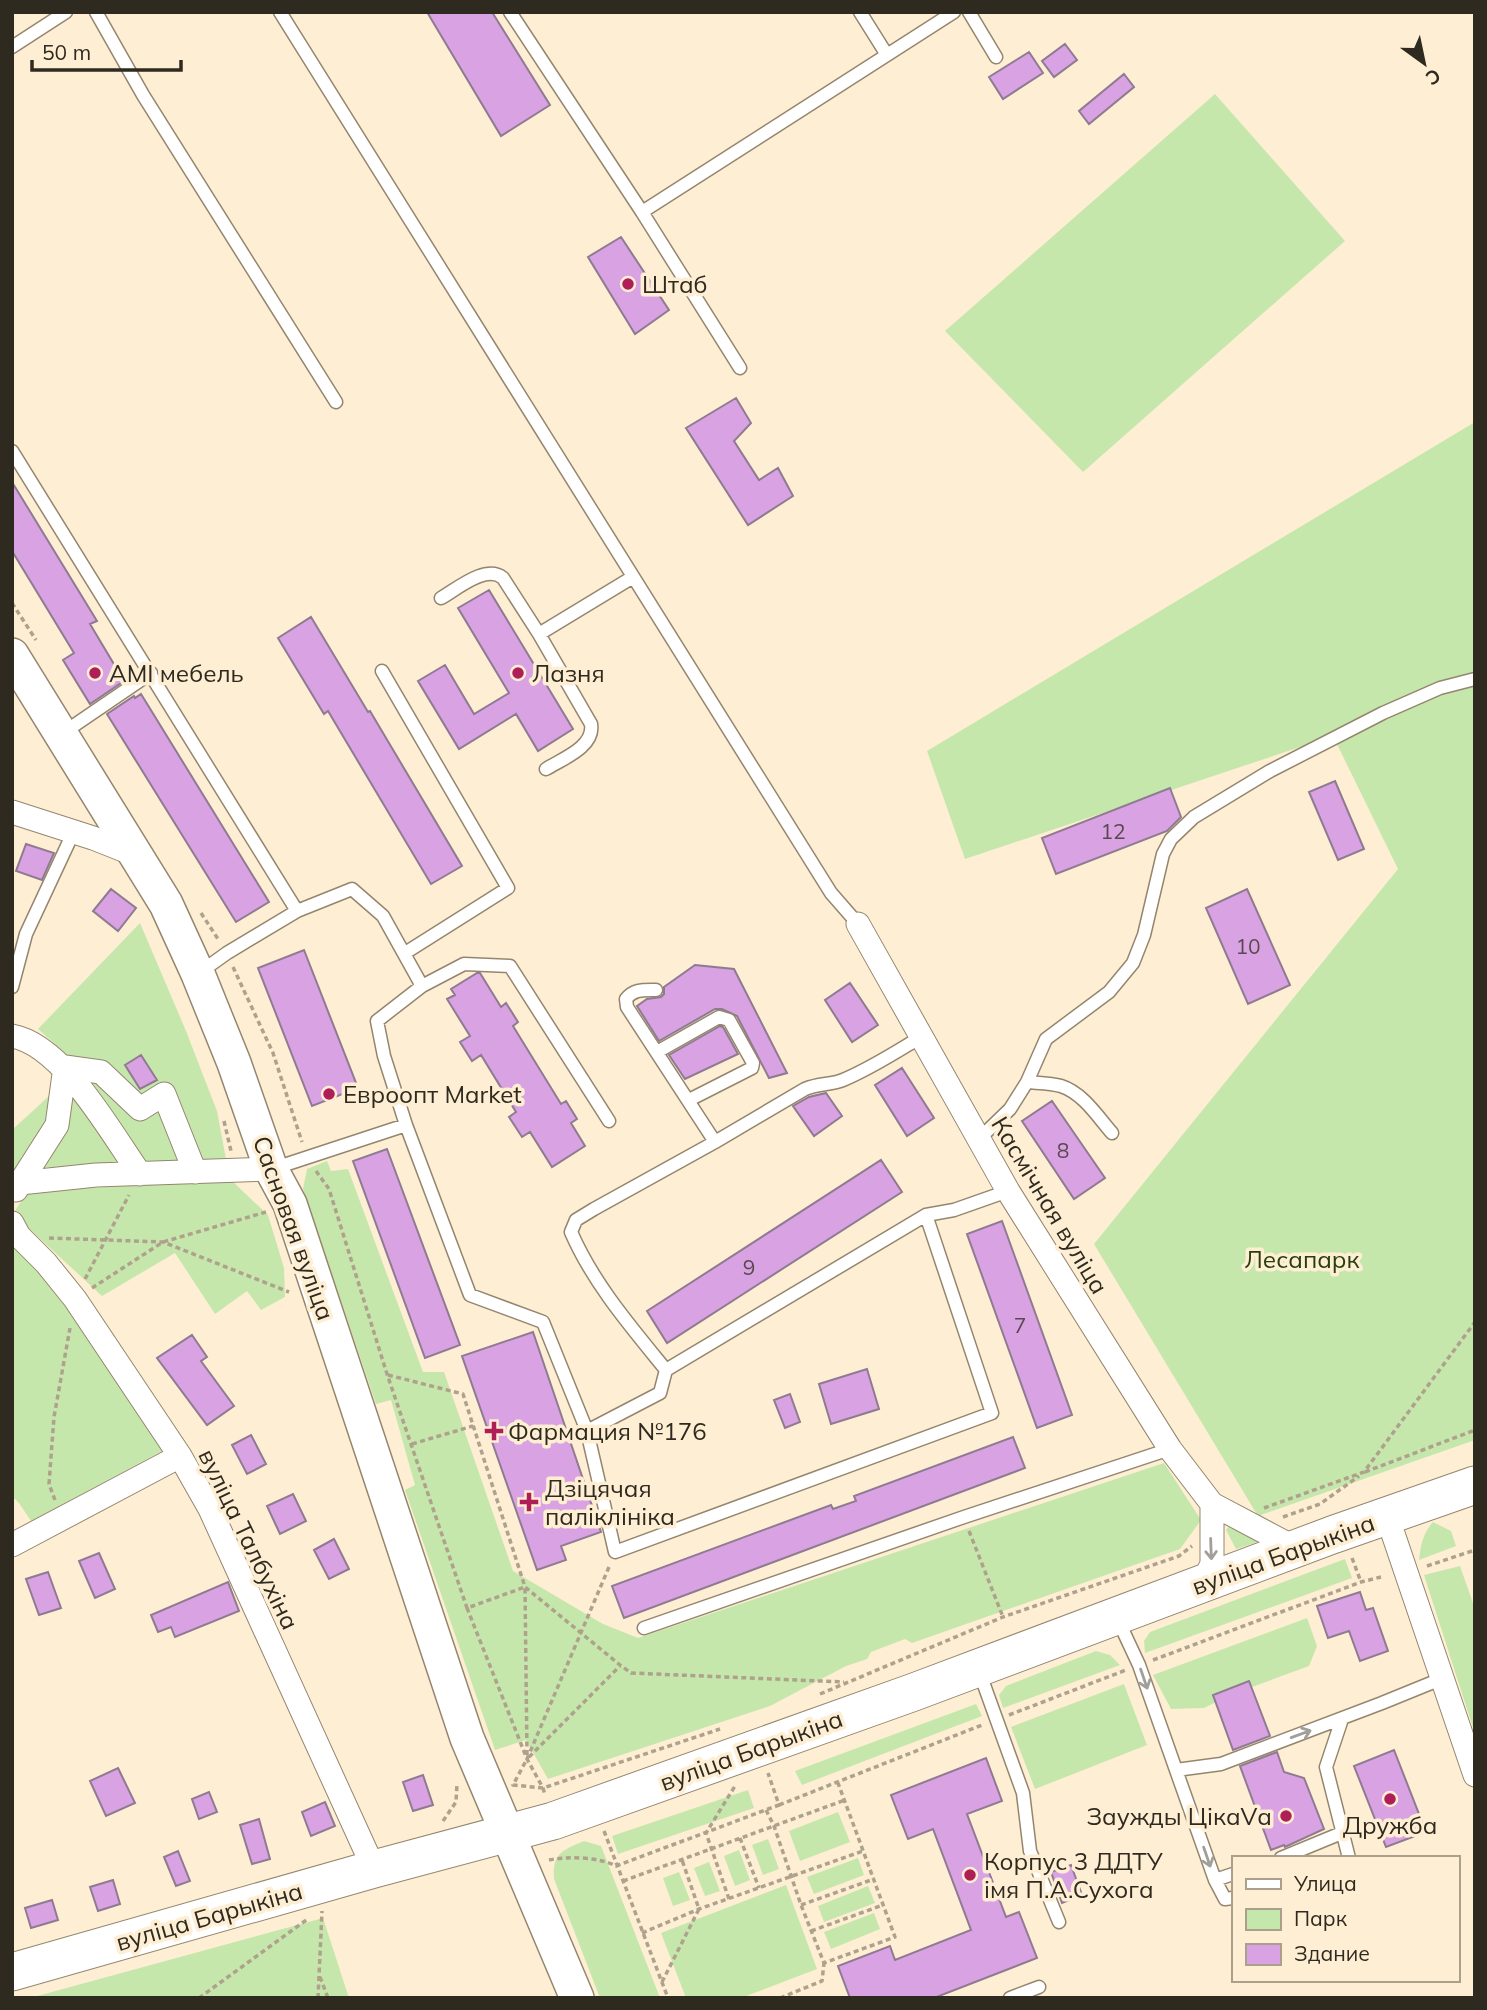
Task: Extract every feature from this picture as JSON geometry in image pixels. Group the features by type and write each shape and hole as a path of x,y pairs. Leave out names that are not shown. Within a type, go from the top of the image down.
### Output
{"main road":[{"name":"Сасновая вуліца","path":"12,655 166,904 198,974 234,1063 271,1169 294,1217 467,1738 577,1998"},
{"name":"вуліца Барыкіна","path":"12,1972 553,1821 1202,1584 1290,1533 1387,1516 1475,1485"}],"street":[{"path":"12,812 74,831 136,855"},
{"name":"Касмічная вуліца","path":"858,925 1008,1191 1170,1449 1212,1504 1290,1533"},
{"path":"12,1036 24,1038 65,1067 140,1174"},
{"path":"65,1067 101,1072 140,1109 164,1094 195,1172"},
{"path":"15,1188 57,1125 65,1067"},
{"path":"15,1188 96,1175 271,1169"},
{"name":"вуліца Талбухіна","path":"15,1231 75,1299 180,1456 210,1509 374,1869"},
{"path":"12,1545 180,1456"},
{"path":"1202,1584 1212,1564 1212,1504"},
{"path":"1387,1516 1475,1775"}],"lane":[{"path":"12,47 66,12"},
{"path":"96,12 143,95 336,402"},
{"path":"279,12 831,893 858,925"},
{"path":"510,12 642,212 740,368"},
{"path":"860,12 887,55"},
{"path":"642,212 954,12"},
{"path":"969,12 996,57"},
{"path":"12,451 297,911"},
{"path":"441,598 478,578 490,573 498,574 539,634 591,724 592,732 583,746 546,769"},
{"path":"539,634 633,577"},
{"path":"382,671 508,888 405,953"},
{"path":"62,733 151,673"},
{"path":"978,1140 1010,1109 1027,1082 1046,1040 1109,992 1133,963 1144,935 1163,854 1171,839 1194,817 1270,771 1383,713 1440,688 1475,679"},
{"path":"12,987 26,934 74,831"},
{"path":"198,974 227,953 297,911 352,889 383,916 422,986"},
{"path":"609,1121 510,966 464,964 422,986 377,1021 384,1056 406,1125 470,1295 543,1322 587,1431 615,1552 992,1413 926,1216"},
{"path":"656,990 630,993 626,999 627,1007 715,1142"},
{"path":"657,1052 719,1017 729,1020 753,1063 752,1068 689,1100"},
{"path":"666,1370 619,1312 578,1250 571,1232 576,1220 806,1088 820,1083 839,1082 921,1037"},
{"path":"1027,1082 1071,1090 1089,1105 1112,1133"},
{"path":"271,1169 406,1125"},
{"path":"587,1431 660,1393 666,1370 926,1216 954,1210 1008,1191"},
{"path":"644,1628 1170,1449"},
{"path":"1116,1616 1139,1665 1215,1880 1225,1899 1232,1898"},
{"path":"978,1667 1023,1793 1030,1851 1059,1922"},
{"path":"1176,1770 1221,1764 1441,1679"},
{"path":"1342,1718 1326,1767 1349,1856"},
{"path":"1286,1856 1344,1832"},
{"path":"1215,1880 1232,1874"},
{"path":"1010,1998 1039,1987"}],"path":[{"path":"253,1008 273,1053 307,1157 329,1189 387,1374 467,1608 527,1759 545,1797"},
{"path":"250,1031 261,1027"},
{"path":"222,1108 236,1169"},
{"path":"64,1518 48,1484 54,1417 75,1299 140,1174"},
{"path":"75,1299 163,1242 271,1210"},
{"path":"15,1231 105,1240 163,1242 289,1292"},
{"path":"1290,1533 1320,1504 1364,1472 1475,1322"},
{"path":"387,1374 463,1394 525,1587 527,1759"},
{"path":"412,1444 473,1426"},
{"path":"1261,1509 1475,1430"},
{"path":"964,1517 1003,1617"},
{"path":"814,1696 1003,1617 1179,1556 1200,1541"},
{"path":"1425,1567 1475,1550"},
{"path":"615,1552 582,1634 513,1785 543,1788 724,1728"},
{"path":"1351,1556 1362,1582"},
{"path":"616,1866 838,1783 1139,1665 1381,1577"},
{"path":"467,1608 525,1587"},
{"path":"525,1587 631,1673 846,1682"},
{"path":"527,1759 620,1665"},
{"path":"768,1773 779,1805"},
{"path":"824,1963 895,1937 838,1783"},
{"path":"706,1833 735,1786"},
{"path":"623,1881 845,1800"},
{"path":"443,1822 456,1802"},
{"path":"766,1810 824,1963 822,1981 780,1998"},
{"path":"603,1829 668,1998"},
{"path":"706,1833 729,1899"},
{"path":"740,1838 759,1888"},
{"path":"642,1933 699,1909 863,1851"},
{"path":"662,1982 699,1909 682,1859"},
{"path":"549,1860 606,1860 616,1866"},
{"path":"801,1905 874,1879"},
{"path":"811,1931 883,1905"},
{"path":"199,1998 323,1909 318,1998"},
{"path":"319,1973 328,1998"}],"green space":[{"path":"1215,94 1345,241 1083,472 945,331"},
{"name":"Лесапарк","path":"1475,422 1475,1440 1258,1516 1094,1244 1398,869 1333,736 965,859 927,751"},
{"path":"140,923 217,1111 226,1159 12,1169 12,1130 49,1096 54,1072 63,1051 38,1029"},
{"path":"327,1161 331,1171 348,1169 423,1372 444,1372 513,1571 603,1624 638,1638 1164,1463 1201,1520 1180,1549 912,1643 905,1639 871,1652 867,1659 846,1666 770,1706 548,1779 526,1740 495,1750 405,1490 415,1485 391,1400 376,1404 303,1189 307,1169"},
{"path":"230,1179 268,1215 284,1268 285,1297 261,1310 247,1291 215,1314 175,1253 102,1296 24,1224 15,1211 27,1192"},
{"path":"12,1246 63,1298 164,1450 31,1521 12,1496"},
{"path":"1433,1522 1451,1531 1456,1546 1419,1560 1423,1539"},
{"path":"1231,1524 1257,1540 1255,1543 1236,1549 1226,1530"},
{"path":"1345,1559 1352,1578 1145,1653 1144,1641 1150,1632"},
{"path":"1460,1566 1475,1609 1475,1734 1424,1575"},
{"path":"1307,1618 1317,1646 1309,1666 1252,1687 1249,1681 1213,1695 1216,1702 1204,1708 1171,1709 1153,1675"},
{"path":"1096,1651 1110,1655 1120,1665 1003,1708 999,1695 1006,1686"},
{"path":"1124,1684 1147,1745 1035,1789 1011,1727"},
{"path":"976,1704 982,1716 802,1785 795,1771"},
{"path":"748,1790 754,1808 618,1854 612,1836"},
{"path":"838,1812 850,1842 800,1861 789,1831"},
{"path":"768,1839 779,1869 763,1875 752,1845"},
{"path":"584,1841 601,1846 660,1998 600,1998 554,1879 555,1863 560,1854"},
{"path":"739,1850 750,1880 735,1886 724,1856"},
{"path":"858,1858 864,1875 814,1894 807,1877"},
{"path":"709,1862 720,1891 705,1896 694,1868"},
{"path":"679,1872 690,1900 673,1906 663,1878"},
{"path":"786,1885 817,1969 741,1998 686,1998 661,1933"},
{"path":"868,1886 875,1903 824,1922 818,1906"},
{"path":"874,1913 880,1929 831,1949 824,1932"},
{"path":"323,1918 349,1998 30,1998"}],"building":[{"path":"427,12 492,12 550,105 501,136"},
{"path":"1065,44 1077,60 1054,77 1042,61"},
{"path":"1029,52 1043,73 1003,99 989,77"},
{"path":"1124,74 1134,87 1089,124 1079,111"},
{"name":"Штаб","path":"621,237 669,310 635,334 588,257"},
{"path":"736,398 751,423 734,441 759,480 778,468 793,496 748,525 686,428"},
{"path":"12,482 97,621 90,624 124,681 90,704 63,660 74,653 12,551"},
{"name":"Лазня","path":"489,590 573,729 538,751 516,714 459,749 418,681 445,665 474,714 509,693 458,608"},
{"path":"311,617 462,866 431,884 328,711 324,714 278,638"},
{"path":"141,694 269,902 236,922 107,714"},
{"path":"1335,781 1364,849 1338,860 1309,792"},
{"path":"1170,788 1181,817 1167,831 1056,874 1042,838"},
{"path":"26,844 54,853 42,880 16,871"},
{"path":"111,889 136,908 118,931 93,911"},
{"path":"1247,889 1290,985 1248,1004 1206,908"},
{"path":"304,950 358,1088 312,1106 258,968"},
{"path":"695,965 734,969 787,1073 769,1078 737,1016 722,1009 715,1009 659,1041 637,1006 647,999 661,997 664,987"},
{"path":"480,973 501,1007 506,1003 518,1022 513,1026 561,1104 566,1101 577,1119 571,1123 585,1146 552,1167 530,1132 522,1137 509,1117 516,1112 481,1055 472,1061 460,1042 470,1036 447,999 455,995 451,989"},
{"path":"850,983 878,1025 852,1042 825,1000"},
{"path":"720,1026 738,1054 685,1079 669,1055"},
{"path":"141,1055 157,1080 140,1089 125,1065"},
{"path":"902,1068 934,1118 907,1136 875,1085"},
{"path":"826,1093 842,1116 814,1136 793,1106 809,1097"},
{"path":"1052,1101 1105,1178 1074,1199 1022,1121"},
{"path":"387,1149 460,1345 425,1358 353,1161"},
{"path":"881,1160 902,1192 667,1343 647,1311"},
{"path":"1002,1221 1072,1415 1037,1428 967,1234"},
{"path":"533,1332 601,1532 561,1546 566,1560 537,1570 462,1356"},
{"path":"192,1335 207,1357 201,1361 234,1406 207,1425 157,1358"},
{"path":"867,1369 879,1409 831,1424 819,1384"},
{"path":"790,1394 800,1422 785,1428 774,1400"},
{"path":"251,1435 266,1464 247,1474 232,1445"},
{"path":"1013,1437 1025,1468 624,1618 612,1586 831,1505 833,1509 856,1501 854,1496"},
{"path":"293,1494 306,1521 280,1534 267,1506"},
{"path":"334,1539 349,1569 329,1579 314,1550"},
{"path":"99,1553 115,1589 95,1598 79,1561"},
{"path":"48,1572 61,1608 39,1615 26,1579"},
{"path":"228,1582 239,1611 175,1637 171,1627 158,1632 151,1615"},
{"path":"1360,1592 1366,1610 1373,1608 1388,1651 1360,1661 1349,1631 1328,1638 1317,1606"},
{"path":"1249,1681 1270,1736 1233,1750 1213,1695"},
{"name":"Дружба","path":"1394,1750 1426,1832 1386,1847 1354,1766"},
{"path":"1277,1752 1284,1772 1304,1778 1324,1829 1285,1847 1284,1845 1271,1850 1240,1766"},
{"name":"Корпус 3 ДДТУ імя П.А.Сухога","path":"986,1758 1002,1801 967,1814 1006,1917 1019,1912 1037,1958 934,1998 850,1998 838,1966 890,1946 895,1960 971,1930 933,1829 908,1839 891,1795"},
{"path":"118,1768 135,1803 106,1816 90,1781"},
{"path":"423,1775 433,1805 413,1811 403,1782"},
{"path":"209,1792 217,1812 199,1819 192,1799"},
{"path":"325,1802 335,1826 311,1836 302,1812"},
{"path":"259,1819 270,1859 252,1864 240,1825"},
{"path":"178,1851 190,1881 176,1886 164,1857"},
{"path":"1071,1865 1082,1895 1062,1903 1051,1872"},
{"path":"113,1880 120,1904 98,1911 90,1887"},
{"path":"52,1900 58,1920 31,1928 25,1908"}],"place":[{"name":"Штаб","path":"628,284"},
{"name":"AMI мебель","path":"95,673"},
{"name":"Лазня","path":"518,673"},
{"name":"Евроопт Market","path":"329,1094"},
{"name":"Фармация №176","path":"494,1431"},
{"name":"Дзіцячая паліклініка","path":"529,1502"},
{"name":"Дружба","path":"1390,1799"},
{"name":"Заужды ЦікаVа","path":"1286,1816"},
{"name":"Корпус 3 ДДТУ імя П.А.Сухога","path":"970,1875"}]}
